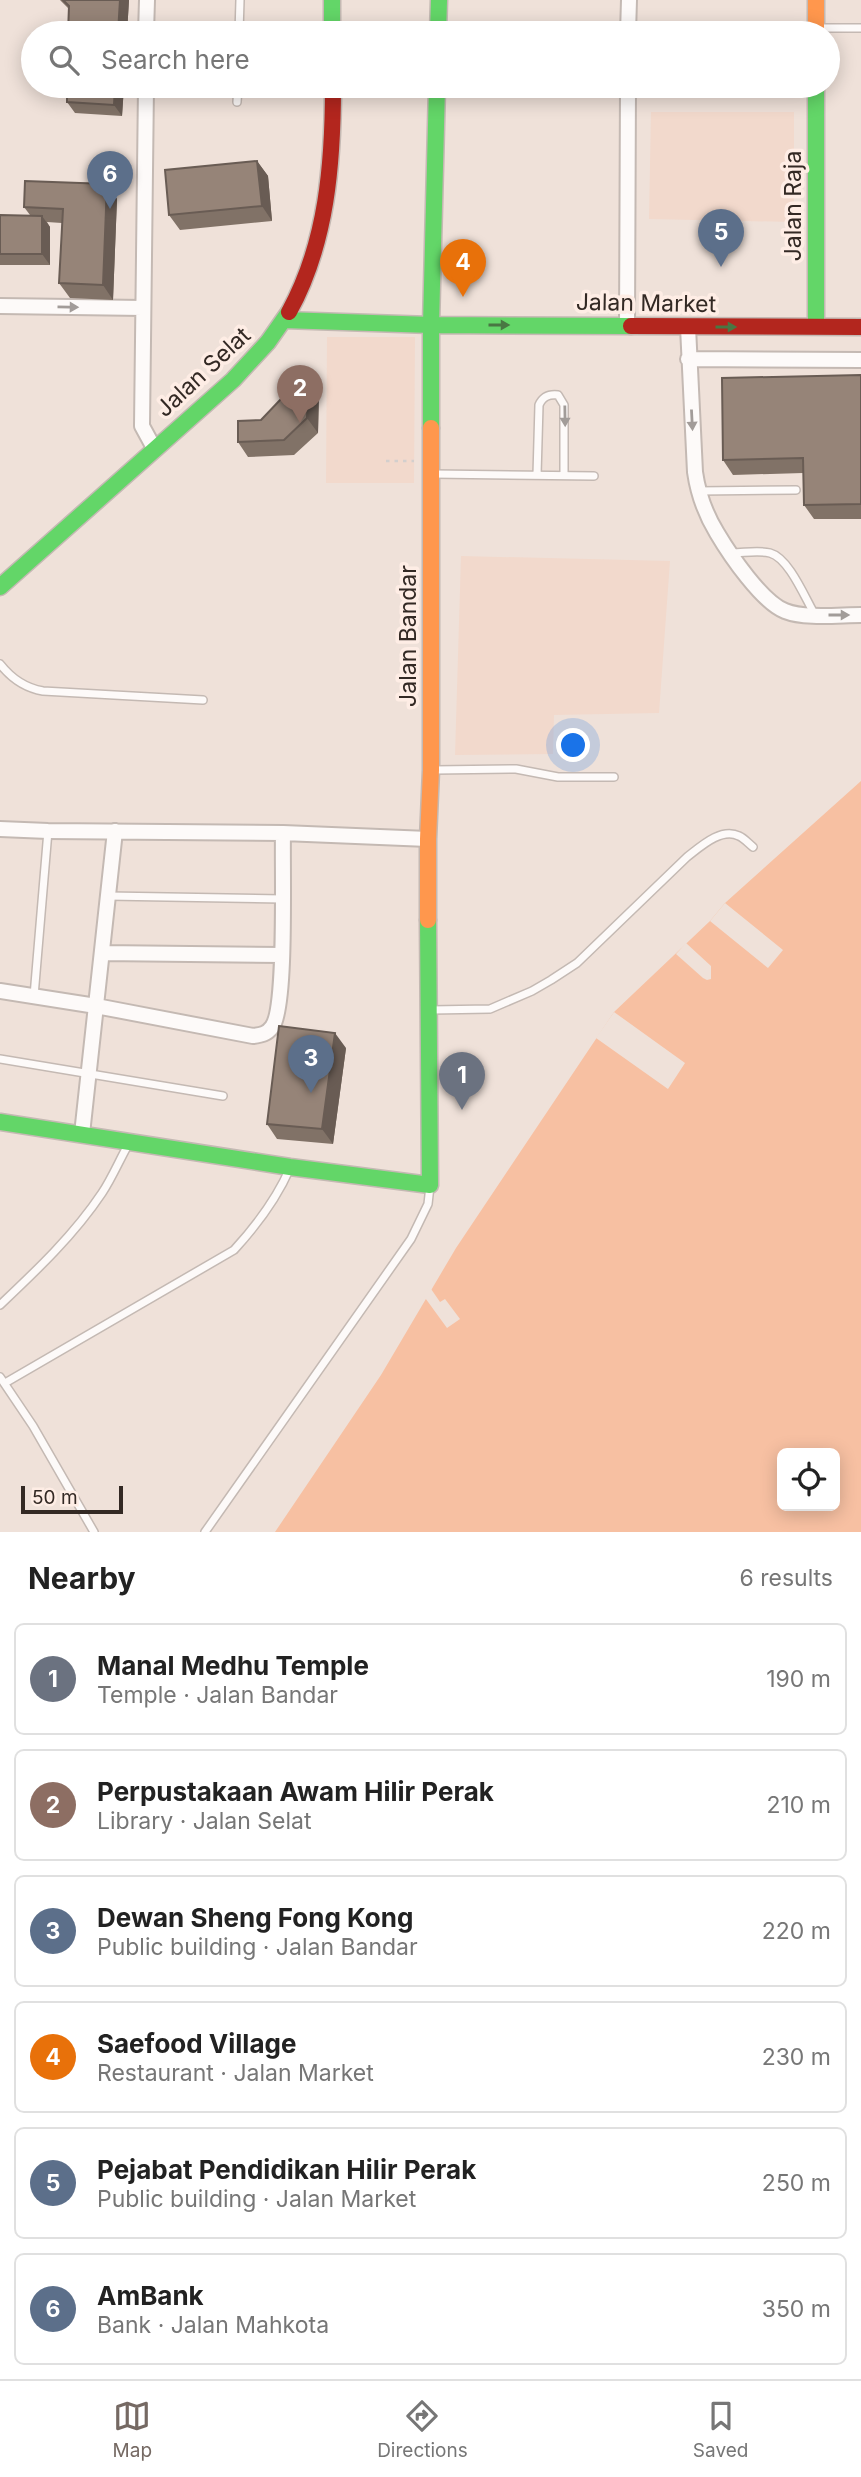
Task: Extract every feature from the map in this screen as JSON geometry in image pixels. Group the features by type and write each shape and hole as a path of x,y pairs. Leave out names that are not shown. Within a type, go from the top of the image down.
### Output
{"street":[{"path":"146,21 147,0"},
{"path":"332,0 332,21"},
{"path":"438,21 439,0"},
{"path":"628,21 629,0"},
{"path":"816,0 816,21"},
{"path":"146,98 142,426 154,448"},
{"name":"Jalan Selat","path":"0,587 250,363 284,320 306,276 323,223 329,194 333,98"},
{"name":"Jalan Bandar","path":"430,1185 428,839 431,770 431,325 437,98"},
{"path":"627,326 628,98"},
{"name":"Jalan Raja","path":"816,98 816,326"},
{"path":"0,306 143,308"},
{"name":"Jalan Market","path":"284,320 431,325 861,327"},
{"path":"688,327 695,472 698,491 717,533 770,601 785,611 815,615 861,615"},
{"path":"688,359 861,360"},
{"path":"0,829 283,833 428,839"},
{"path":"82,1134 115,831"},
{"path":"0,991 253,1036 265,1034 273,1026 281,994 283,833"},
{"path":"102,953 281,955"},
{"path":"0,1122 290,1167 430,1185"}],"lane":[{"path":"239,21 240,0"},
{"path":"840,29 861,28"},
{"path":"237,98 237,102"},
{"path":"537,475 539,405 552,394 558,395 565,405 564,475"},
{"path":"432,468 594,476"},
{"path":"698,491 796,490"},
{"path":"731,553 762,552 773,554 782,560 815,615"},
{"path":"0,664 19,683 30,689 203,700"},
{"path":"431,770 516,768 558,777 614,777"},
{"path":"34,996 47,831"},
{"path":"430,1010 490,1009 532,992 577,963 687,857 707,842 726,833 739,835 753,848"},
{"path":"108,895 282,899"},
{"path":"0,1059 223,1097"},
{"path":"0,1305 49,1259 102,1193 130,1141"},
{"path":"94,1532 33,1426 2,1380 234,1250 282,1186 290,1167"},
{"path":"205,1532 411,1238 428,1204 430,1185"}],"path":[{"path":"386,461 432,468"}],"shaded area":[{"path":"651,112 794,112 794,222 649,219"},
{"path":"327,337 415,337 414,483 326,483"},
{"path":"461,556 670,561 659,713 554,715 553,754 455,755"},
{"path":"861,781 861,1532 275,1532 381,1375 456,1248 614,1012 710,921 725,903"}],"pier":[{"path":"725,903 783,950 768,968 710,921"},
{"path":"686,943 711,966 711,979 703,978 676,954"},
{"path":"614,1012 685,1063 668,1089 596,1038"},
{"path":"429,1286 440,1302 445,1299 460,1319 447,1328 423,1295"}],"building":[{"path":"63,0 120,0 119,21 68,21 69,6"},
{"path":"67,98 114,98 114,105 67,102"},
{"path":"257,161 262,206 169,215 165,170"},
{"path":"25,181 107,184 103,285 59,283 63,209 24,207"},
{"path":"0,215 42,216 42,254 0,254"},
{"path":"861,375 861,504 804,505 803,458 723,460 722,378"},
{"path":"309,376 307,418 284,440 238,442 238,421 261,420 281,399 283,377"},
{"path":"279,1026 335,1033 322,1129 267,1124"}],"traffic: fast":[{"path":"332,0 332,21"},
{"path":"438,21 439,0"},
{"path":"431,428 437,98"},
{"path":"816,98 816,326"},
{"path":"0,587 233,380 268,342 289,312"},
{"path":"284,320 431,325 631,326"},
{"path":"0,1122 290,1167 430,1185 428,920"}],"traffic: slow":[{"path":"816,0 816,21"},
{"path":"428,920 431,428"}],"traffic: jam":[{"path":"289,312 302,286 320,230 329,173 333,98"},
{"path":"631,326 861,327"}],"place":[{"name":"AmBank","path":"110,209"},
{"name":"Pejabat Pendidikan Hilir Perak","path":"721,267"},
{"name":"Saefood Village","path":"463,297"},
{"name":"Perpustakaan Awam Hilir Perak","path":"300,423"},
{"name":"Dewan Sheng Fong Kong","path":"311,1093"},
{"name":"Manal Medhu Temple","path":"462,1110"}]}
